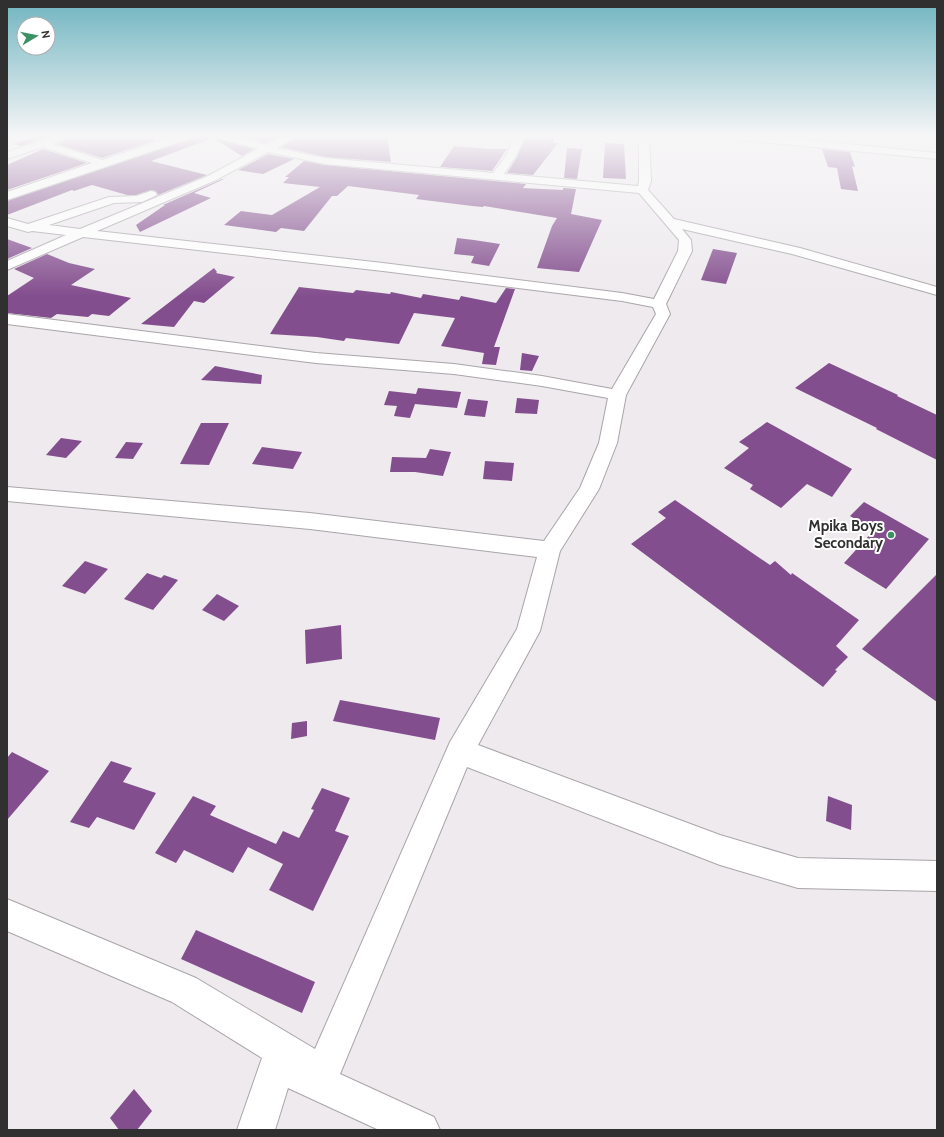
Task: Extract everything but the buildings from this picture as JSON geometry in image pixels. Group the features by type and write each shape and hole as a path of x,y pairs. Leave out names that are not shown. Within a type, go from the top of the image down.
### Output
{"street":[{"path":"7,196 28,189"},
{"path":"7,236 64,215 112,200 138,199 164,189"},
{"path":"7,266 186,189"},
{"path":"322,1074 460,751 528,631 550,550 589,489 608,444 617,395 663,314 659,304 685,251 684,240 642,190 632,189"},
{"path":"7,222 28,228 383,267 622,297 659,304"},
{"path":"669,222 795,251 937,291"},
{"path":"7,319 316,358 454,369 542,381 617,395"},
{"path":"7,494 310,521 550,550"},
{"path":"460,751 720,850 798,873 937,876"},
{"path":"7,915 184,990 322,1074"},
{"path":"278,1065 322,1074"},
{"path":"256,1130 278,1065"},
{"path":"278,1065 421,1130"}],"place":[{"name":"Mpika Boys Secondary","path":"891,535"}]}
